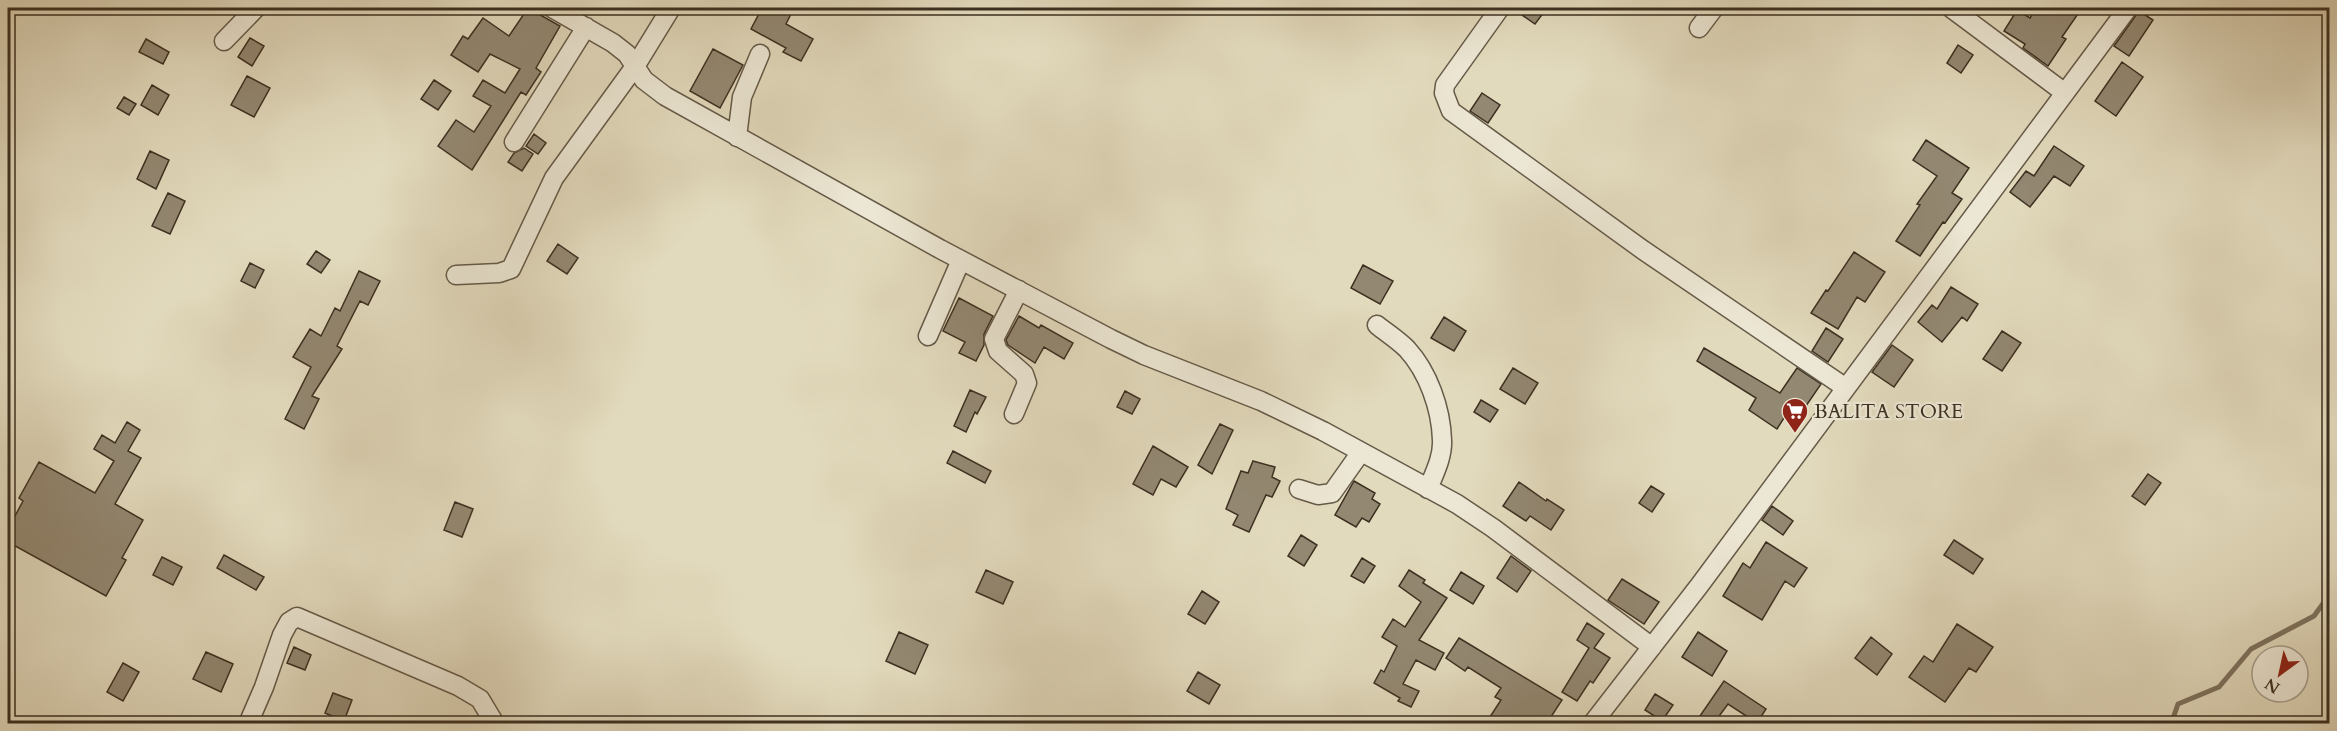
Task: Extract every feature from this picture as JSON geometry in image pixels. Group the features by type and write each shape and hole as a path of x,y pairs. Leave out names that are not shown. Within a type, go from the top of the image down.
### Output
{"street":[{"path":"224,40 256,8"},
{"path":"552,8 613,43 636,65 644,80 664,96 961,260 1144,355 1261,401 1457,504 1652,647"},
{"path":"456,275 499,273 511,269 554,178 636,65 671,8"},
{"path":"1500,8 1445,85 1444,93 1451,111 1643,250 1846,388"},
{"path":"1699,27 1714,8"},
{"path":"1951,8 2065,93"},
{"path":"1592,723 1652,647 2128,8"},
{"path":"514,142 586,27"},
{"path":"737,137 742,97 760,54"},
{"path":"928,336 961,260"},
{"path":"1014,414 1027,383 1024,374 998,351 994,339 1019,290"},
{"path":"1377,325 1405,347 1419,364 1436,402 1442,440 1439,460 1428,489"},
{"path":"1299,489 1318,495 1332,493 1361,452"},
{"path":"248,723 264,687 282,635 289,622 297,617 459,686 480,699 495,723"}],"building":[{"path":"528,8 560,26 536,68 541,72 526,95 521,92 472,170 438,146 456,120 474,132 491,106 473,96 483,80 505,93 520,69 490,54 478,72 451,55 463,36 468,39 483,18 509,36"},
{"path":"762,8 794,8 786,24 813,39 801,61 783,52 786,48 751,29"},
{"path":"1512,8 1547,8 1535,24"},
{"path":"2036,8 2082,8 2062,37 2066,39 2048,66 2023,48 2025,44 2004,31 2017,10 2030,18"},
{"path":"2139,11 2153,20 2129,56 2114,46"},
{"path":"250,38 264,46 252,66 238,57"},
{"path":"146,39 169,52 163,64 139,52"},
{"path":"1958,45 1973,55 1961,73 1947,63"},
{"path":"713,49 743,65 720,108 690,91"},
{"path":"2122,62 2143,77 2116,116 2095,101"},
{"path":"247,76 270,88 254,117 231,105"},
{"path":"434,80 451,91 438,110 421,99"},
{"path":"152,85 169,95 158,115 141,105"},
{"path":"1482,93 1500,105 1488,123 1470,111"},
{"path":"124,97 136,104 129,115 117,108"},
{"path":"534,134 546,143 538,154 526,146"},
{"path":"1926,140 1969,168 1952,193 1962,199 1920,256 1896,241 1920,205 1917,204 1937,176 1913,160"},
{"path":"2054,146 2084,166 2070,186 2054,176 2030,207 2010,192 2026,171 2034,176"},
{"path":"524,148 533,154 522,171 508,162 514,153"},
{"path":"150,151 169,160 156,189 137,179"},
{"path":"168,193 185,201 170,234 152,226"},
{"path":"558,244 578,258 567,274 547,261"},
{"path":"316,251 330,260 321,273 307,264"},
{"path":"1854,252 1885,272 1865,302 1857,297 1838,329 1811,313"},
{"path":"250,263 264,270 255,288 241,281"},
{"path":"1363,265 1393,281 1380,304 1351,288"},
{"path":"359,271 380,281 368,305 360,301 337,346 342,349 312,396 319,399 304,429 285,419 311,367 293,357 310,329 321,336 335,308 340,311"},
{"path":"1951,287 1978,304 1967,321 1962,317 1942,342 1918,322 1932,305 1937,309"},
{"path":"959,298 993,316 984,334 984,345 976,361 959,353 965,342 943,331"},
{"path":"1019,316 1073,343 1064,359 1044,347 1035,363 1008,345 1006,340"},
{"path":"1444,317 1466,331 1454,351 1431,338"},
{"path":"1826,328 1843,339 1828,362 1812,351"},
{"path":"2002,331 2021,343 2002,371 1983,359"},
{"path":"1892,345 1913,360 1894,387 1872,372"},
{"path":"1704,348 1780,393 1797,368 1821,384 1806,406 1796,399 1777,429 1749,410 1756,398 1697,361"},
{"path":"1513,368 1538,383 1525,404 1500,389"},
{"path":"970,390 986,397 977,414 975,412 966,432 954,426"},
{"path":"1125,391 1140,399 1132,414 1117,407"},
{"path":"1481,400 1498,410 1490,422 1474,412"},
{"path":"127,422 140,430 128,451 141,458 115,504 143,520 122,558 126,560 106,596 8,542 8,529 23,501 19,498 39,462 95,493 114,461 94,449 102,435 115,443"},
{"path":"1220,424 1233,430 1212,474 1198,465"},
{"path":"1153,446 1188,467 1176,487 1161,479 1153,495 1133,484"},
{"path":"953,451 991,471 985,483 947,463"},
{"path":"1253,461 1275,467 1272,477 1280,481 1272,497 1266,495 1249,532 1233,525 1238,515 1226,509 1241,471 1248,473"},
{"path":"2148,474 2161,483 2145,505 2132,496"},
{"path":"1354,481 1375,493 1372,499 1380,504 1369,522 1362,518 1356,527 1335,515"},
{"path":"1519,482 1546,501 1547,499 1564,510 1551,530 1530,516 1526,521 1503,506"},
{"path":"1651,486 1664,494 1652,512 1639,503"},
{"path":"455,502 473,509 462,537 444,530"},
{"path":"1772,506 1793,521 1783,535 1762,520"},
{"path":"1301,535 1317,545 1304,566 1288,556"},
{"path":"1954,540 1983,559 1973,574 1944,555"},
{"path":"1766,542 1807,568 1794,587 1785,581 1762,620 1723,596 1743,563 1750,568"},
{"path":"224,555 264,577 256,590 217,568"},
{"path":"1511,556 1531,571 1517,592 1497,578"},
{"path":"162,557 182,567 173,585 153,575"},
{"path":"1362,558 1375,566 1364,583 1351,576"},
{"path":"986,570 1013,582 1003,604 976,592"},
{"path":"1409,570 1425,580 1423,583 1447,598 1419,640 1444,653 1435,670 1416,660 1403,684 1419,691 1411,707 1398,701 1400,698 1374,683 1381,670 1384,672 1397,646 1382,637 1393,619 1405,627 1421,602 1399,586"},
{"path":"1461,572 1484,586 1473,604 1450,590"},
{"path":"1622,579 1659,602 1644,624 1608,600"},
{"path":"1202,591 1219,602 1205,624 1188,614"},
{"path":"1587,623 1604,634 1594,648 1610,658 1593,683 1590,681 1577,701 1562,692 1589,648 1577,640"},
{"path":"1957,624 1993,647 1976,672 1969,668 1945,702 1909,677 1924,656 1933,662"},
{"path":"899,632 928,645 915,674 886,661"},
{"path":"1698,632 1727,651 1712,676 1682,657"},
{"path":"1871,637 1892,654 1877,675 1855,658"},
{"path":"1459,638 1562,700 1547,723 1486,723 1501,700 1495,697 1501,688 1468,667 1465,671 1446,658"},
{"path":"294,647 311,655 305,670 287,663"},
{"path":"206,652 233,664 221,692 193,679"},
{"path":"123,663 139,672 123,701 107,692"},
{"path":"1198,672 1220,685 1209,704 1187,691"},
{"path":"1724,681 1766,709 1757,723 1728,704 1714,723 1700,716"},
{"path":"333,693 352,700 344,721 325,713"},
{"path":"1655,694 1673,705 1662,721 1645,710"}],"waterway":[{"path":"2171,724 2178,704 2219,687 2251,649 2314,616 2330,594"}],"place":[{"name":"BALITA STORE","path":"1795,434"}]}
